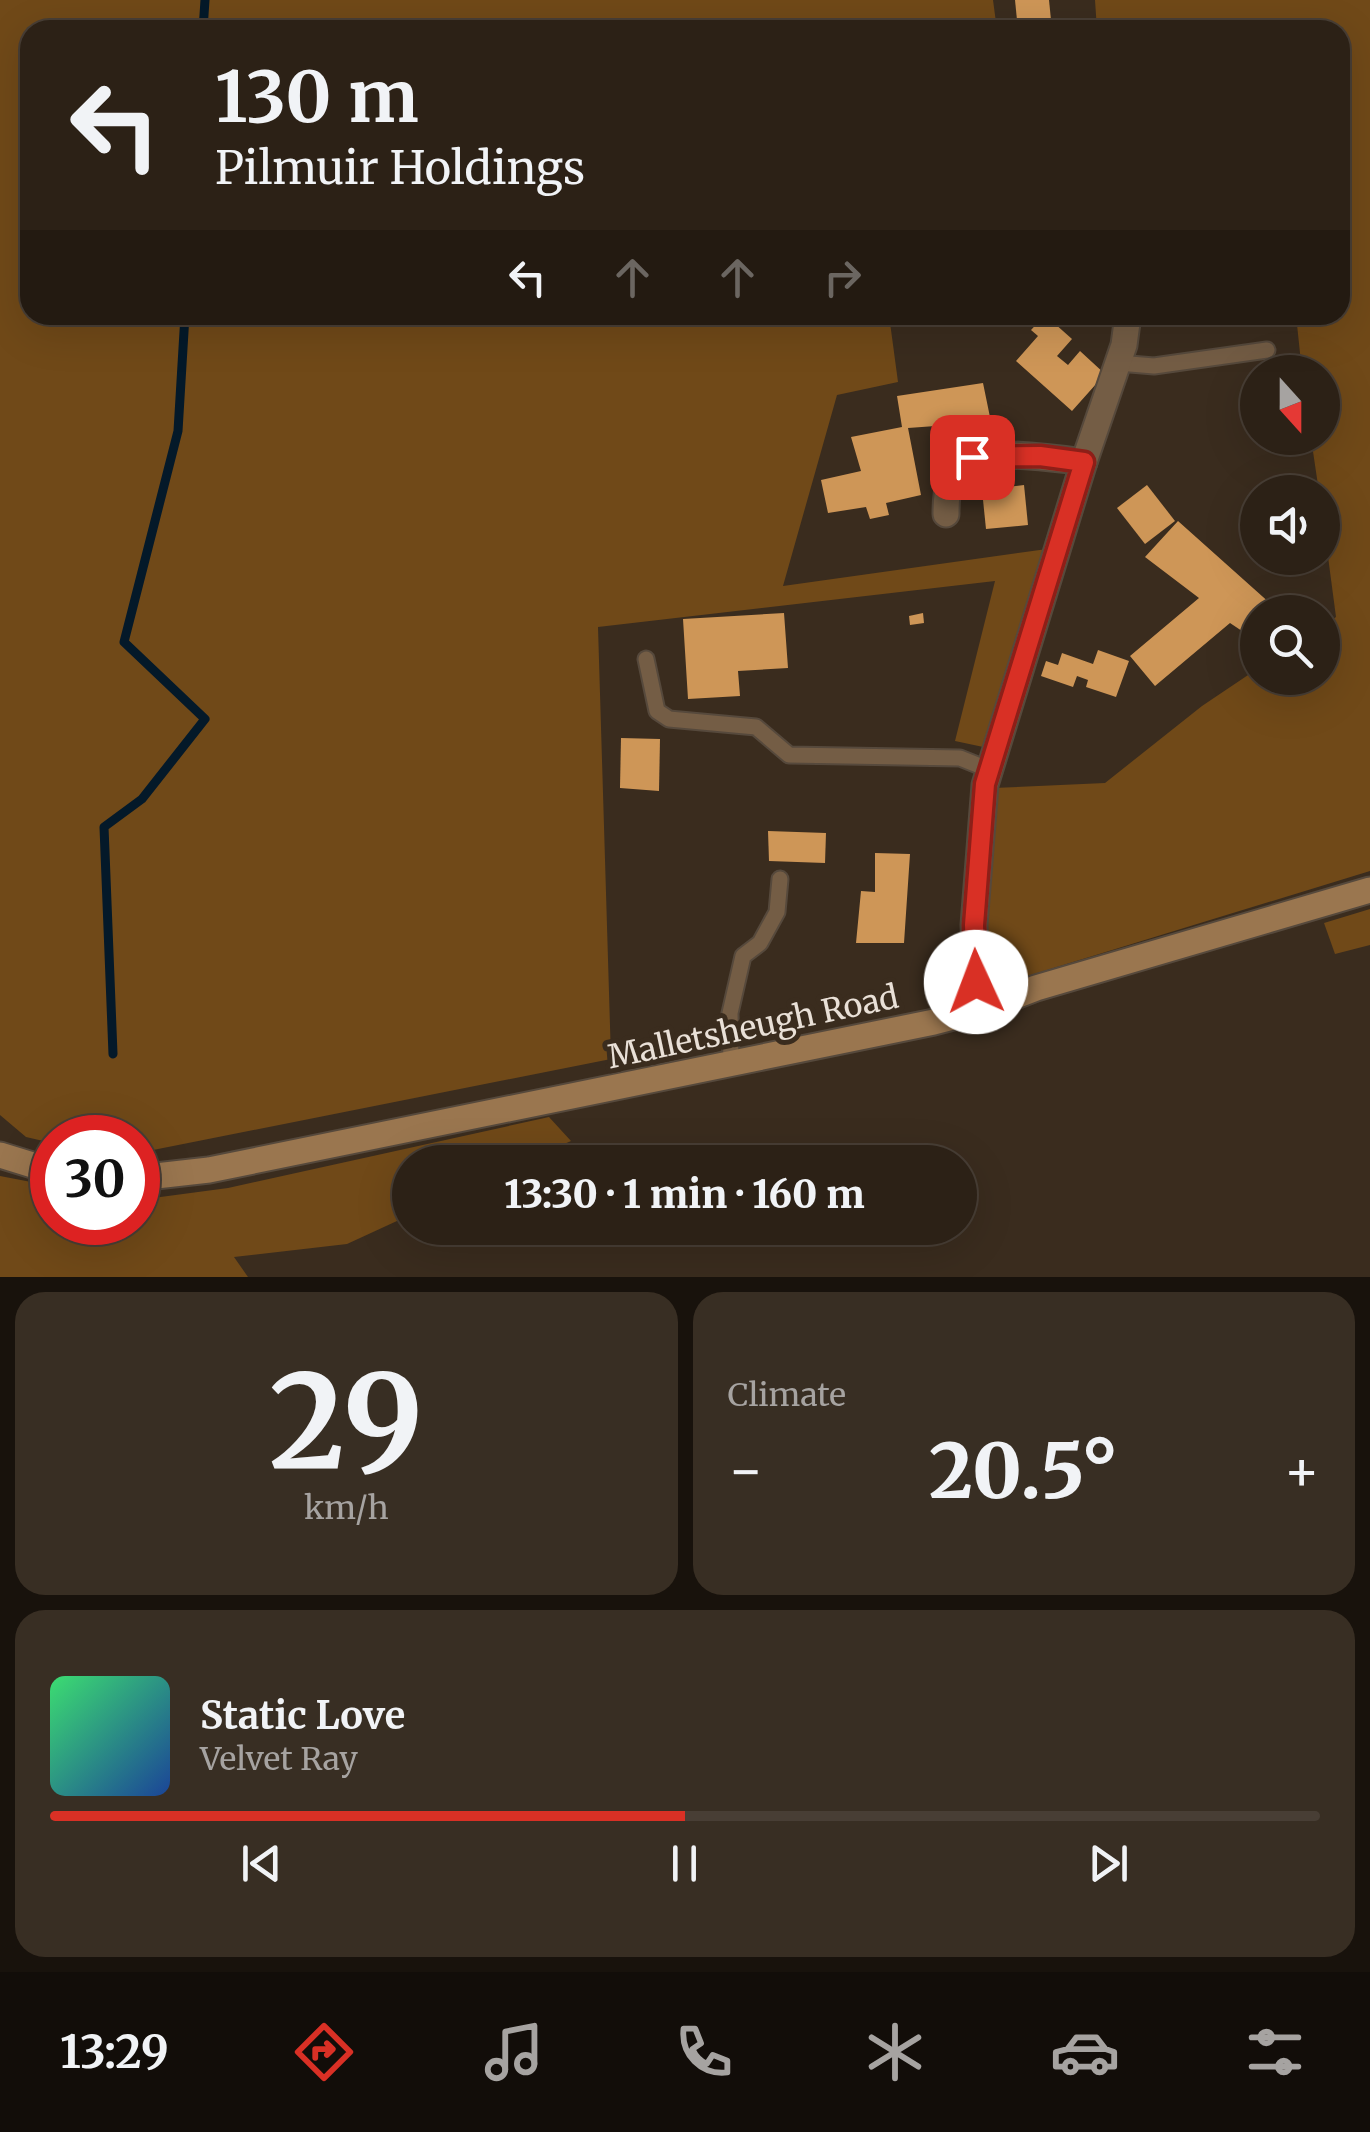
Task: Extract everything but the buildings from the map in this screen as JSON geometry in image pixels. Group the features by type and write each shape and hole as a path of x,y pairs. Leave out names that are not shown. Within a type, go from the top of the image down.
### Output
{"street":[{"path":"978,1011 974,925 985,784 1118,363 1126,325"},
{"path":"946,514 946,494 953,473 972,457 1040,456 1084,462"},
{"name":"Malletsheugh Road","path":"160,1176 209,1170 978,1011 1036,988 1370,890"},
{"path":"0,1155 30,1164"}],"lane":[{"path":"1118,363 1154,366 1267,350"},
{"path":"646,658 656,711 670,719 756,727 790,755 960,758 990,770"},
{"path":"731,1064 730,1013 743,956 760,943 777,912 780,879"}],"shaded area":[{"path":"0,0 993,0 996,20 20,20 20,325 890,325 898,382 837,395 783,586 1047,549 988,748 955,741 995,581 598,627 611,1059 160,1149 160,1115 30,1115 30,1138 0,1115"},
{"path":"1095,0 1370,0 1370,871 995,986 983,940 993,788 1105,783 1240,680 1240,695 1340,695 1340,595 1333,595 1330,575 1340,575 1340,475 1316,475 1314,455 1340,455 1340,355 1300,355 1297,325 1350,325 1350,20 1096,20"},
{"path":"1370,909 1370,945 1335,954 1324,923"},
{"path":"549,1117 571,1141 562,1145 422,1145"},
{"path":"392,1152 392,1223 347,1244 234,1257 248,1277 0,1277 0,1176 30,1182 30,1245 160,1245 160,1197 228,1188"}],"waterway":[{"path":"204,20 205,0"},
{"path":"113,1054 104,827 142,799 205,719 124,642 178,431 184,325"}],"route":[{"path":"972,457 1040,456 1084,462 985,784 974,925 976,982"}]}
